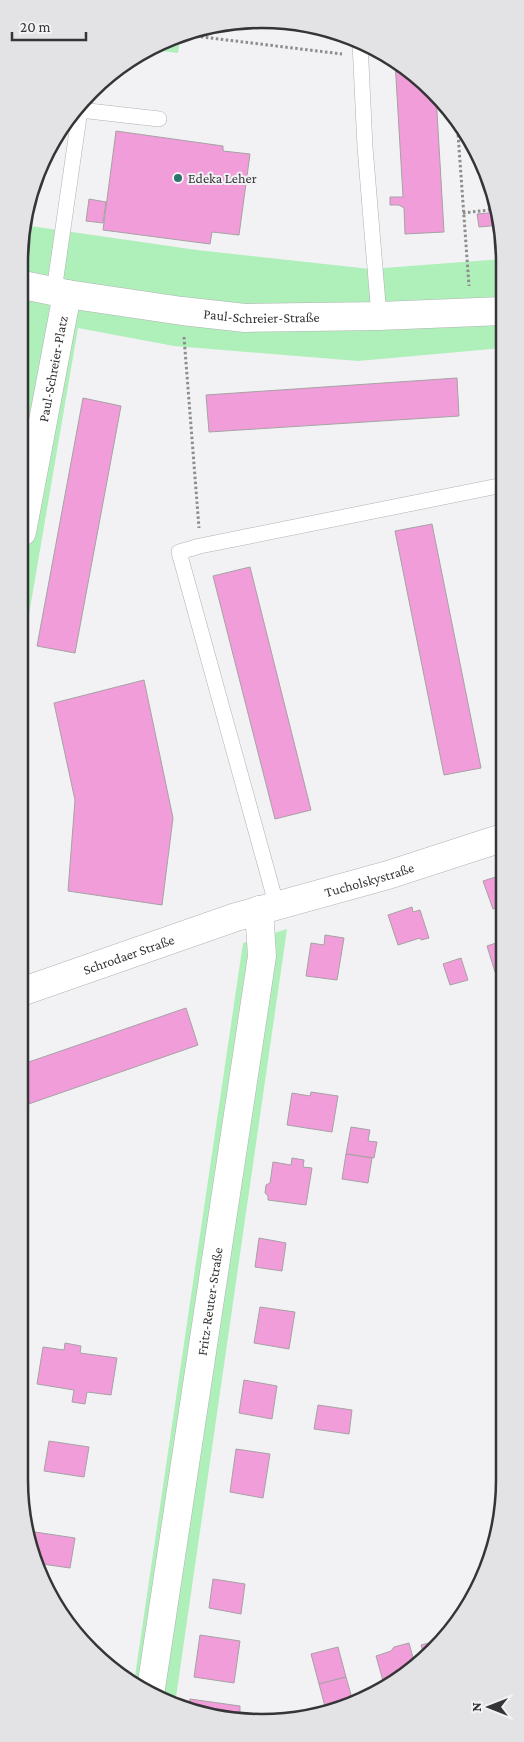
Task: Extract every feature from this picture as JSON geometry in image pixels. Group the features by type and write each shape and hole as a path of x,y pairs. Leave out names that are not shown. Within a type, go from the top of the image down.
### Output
{"street":[{"name":"Paul-Schreier-Straße","path":"28,286 182,311 245,318 379,316 496,310"},
{"name":"Paul-Schreier-Platz","path":"28,494 60,292"},
{"name":"Tucholskystraße","path":"257,911 388,875 496,840"},
{"name":"Schrodaer Straße","path":"28,990 257,911"},
{"name":"Fritz-Reuter-Straße","path":"151,1686 262,956 257,911"}],"lane":[{"path":"360,49 379,316"},
{"path":"83,110 158,119"},
{"path":"60,292 79,115"},
{"path":"257,911 179,552 200,546 496,486"}],"path":[{"path":"198,37 360,49"},
{"path":"458,133 470,312"},
{"path":"463,212 491,210"},
{"path":"182,311 200,546"}],"green space":[{"path":"179,43 178,53 160,51"},
{"path":"31,226 197,250 370,269 496,260 496,349 358,361 174,346 78,328 28,620 28,247"},
{"path":"287,929 176,1698 135,1677 243,943"}],"building":[{"path":"395,69 417,86 437,106 444,232 405,234 404,208 399,205 390,205 390,197 403,197"},
{"name":"Edeka Leher","path":"116,131 223,146 223,151 250,154 239,235 212,232 210,244 103,230"},
{"path":"89,199 106,202 103,223 86,221"},
{"path":"491,213 493,226 479,227 477,214"},
{"path":"457,378 459,416 209,432 206,395"},
{"path":"83,398 121,406 75,653 37,646"},
{"path":"432,524 481,768 444,775 395,531"},
{"path":"250,567 311,810 275,819 213,576"},
{"path":"144,680 173,818 162,905 68,891 75,800 54,703"},
{"path":"496,877 496,908 493,909 483,881"},
{"path":"412,907 413,912 420,910 429,938 421,940 420,938 398,945 388,915"},
{"path":"325,935 344,938 337,980 306,976 311,943 324,945"},
{"path":"496,943 496,972 495,972 487,946"},
{"path":"461,958 468,980 450,985 443,964"},
{"path":"186,1008 198,1045 28,1104 28,1062"},
{"path":"311,1092 338,1096 332,1132 287,1125 292,1093 310,1096"},
{"path":"351,1127 370,1130 368,1141 377,1142 374,1158 346,1154"},
{"path":"346,1154 372,1158 368,1183 342,1179"},
{"path":"292,1158 304,1160 303,1167 312,1168 306,1205 268,1200 268,1196 265,1193 266,1185 270,1183 273,1162 291,1165"},
{"path":"259,1238 286,1243 282,1271 255,1267"},
{"path":"260,1307 295,1312 289,1349 254,1343"},
{"path":"65,1343 81,1346 80,1353 117,1358 111,1395 87,1392 85,1404 72,1402 74,1390 37,1384 43,1347 64,1350"},
{"path":"244,1380 277,1386 272,1419 239,1413"},
{"path":"318,1405 352,1410 349,1434 314,1429"},
{"path":"49,1441 89,1447 84,1477 44,1471"},
{"path":"236,1449 270,1454 263,1498 230,1492"},
{"path":"35,1532 75,1538 70,1568 43,1564 34,1537"},
{"path":"213,1579 245,1584 241,1614 209,1608"},
{"path":"200,1635 240,1641 234,1683 194,1677"},
{"path":"431,1642 423,1651 421,1645"},
{"path":"409,1643 413,1659 383,1681 376,1656 391,1651 394,1647"},
{"path":"338,1647 346,1677 319,1684 311,1654"},
{"path":"346,1677 352,1697 325,1706 319,1684"},
{"path":"190,1699 240,1706 240,1713 201,1707 189,1703"}],"place":[{"name":"Edeka Leher","path":"178,178"}]}
